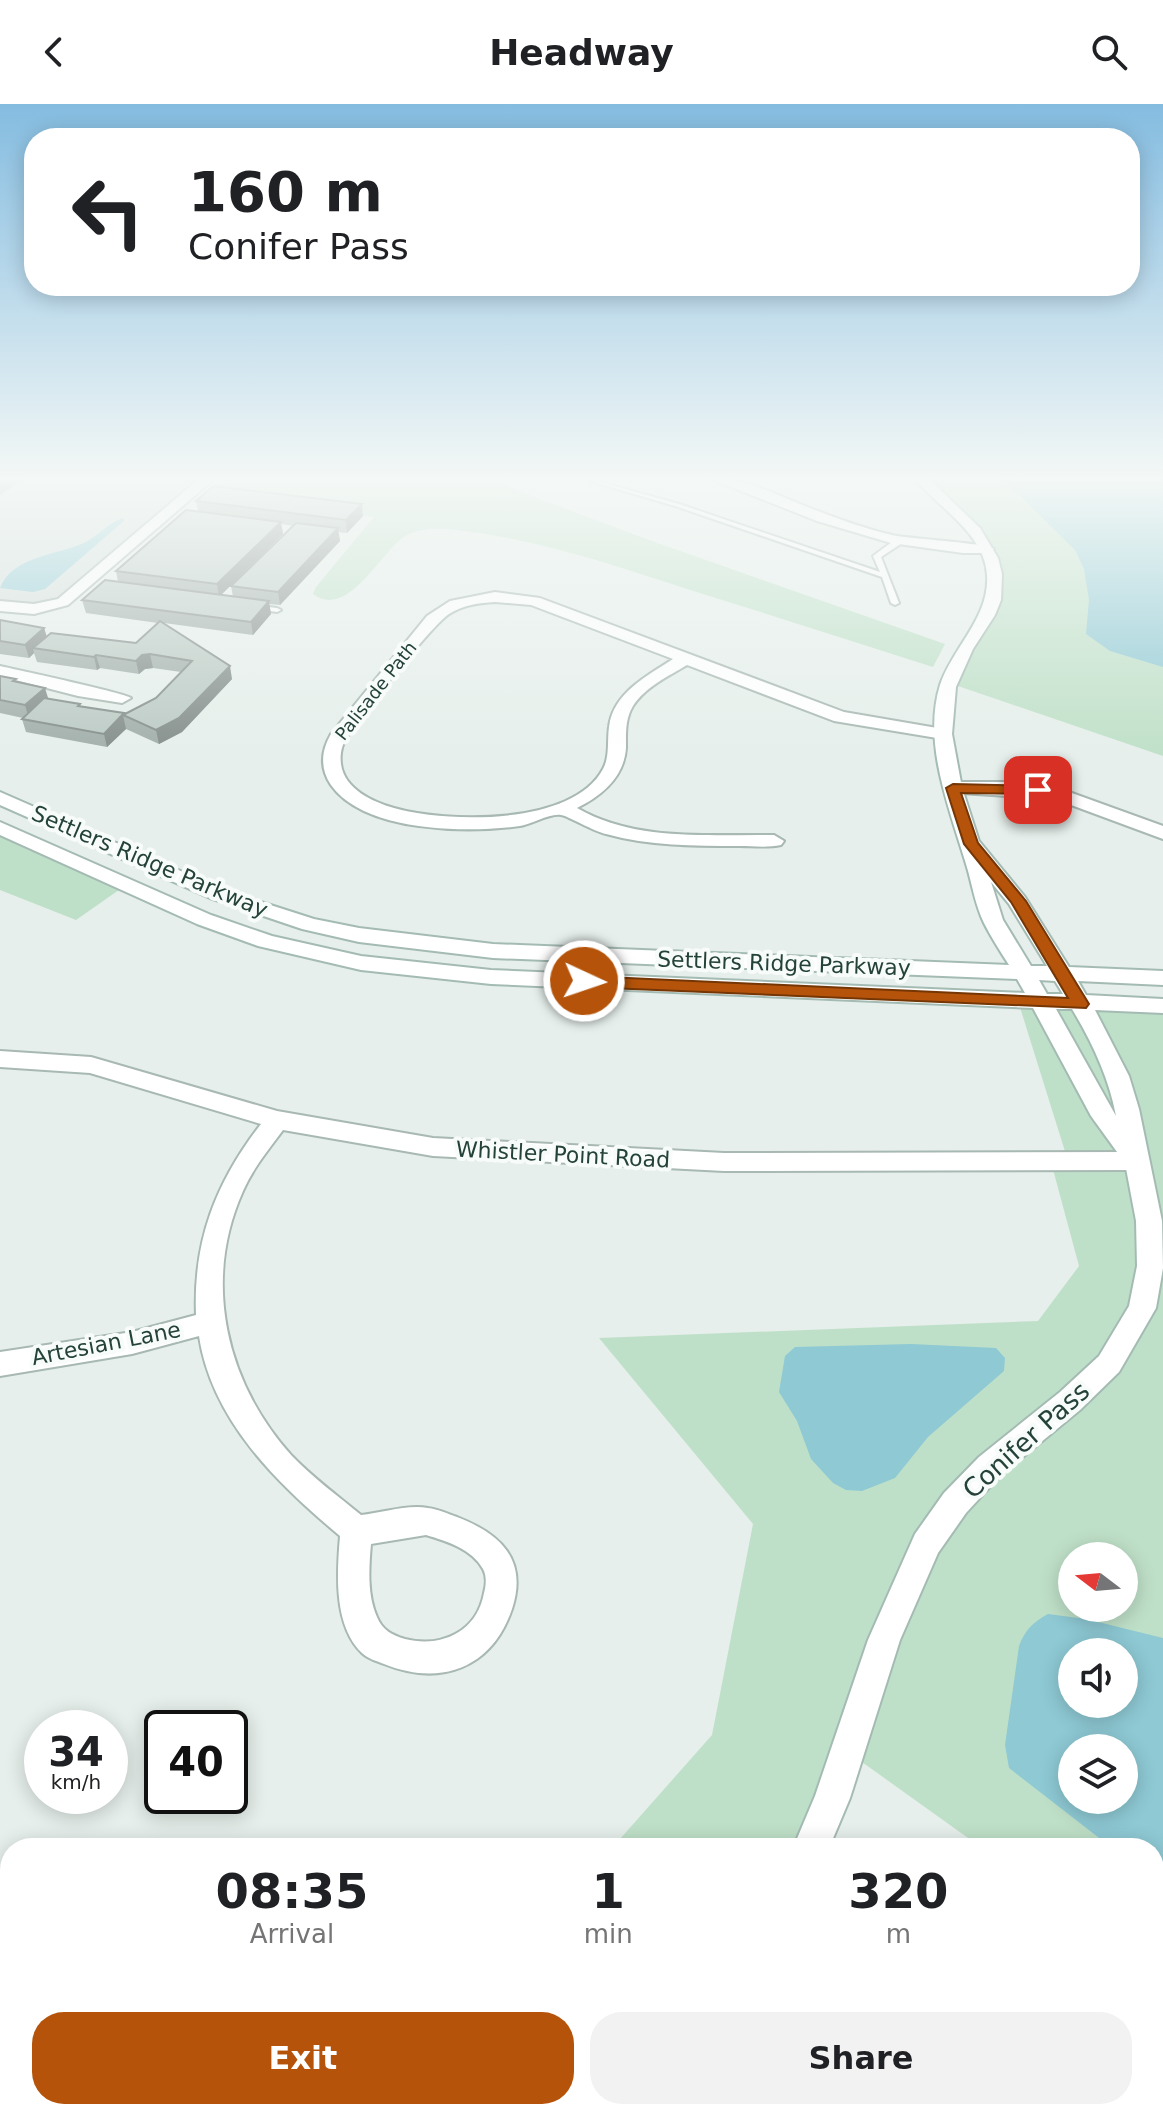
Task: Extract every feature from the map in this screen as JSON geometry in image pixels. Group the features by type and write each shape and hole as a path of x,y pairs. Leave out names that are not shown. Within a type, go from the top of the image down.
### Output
{"street":[{"path":"0,606 25,609 49,607 93,585 107,573"},
{"name":"Conifer Pass","path":"995,573 993,600 948,687 943,734 953,788 993,920 1099,1110 1136,1161"},
{"name":"Palisade Path","path":"685,659 632,695 619,718 618,751 609,774 583,797 530,818 474,824 443,823 391,813 352,796 330,768 330,752 337,738 433,619 441,611 464,602 493,597 535,601 840,717 943,734"},
{"path":"0,671 78,691 122,698"},
{"path":"953,788 1006,788 1058,794 1163,833"},
{"name":"Settlers Ridge Parkway","path":"0,798 217,894 296,920 359,935 493,951 1163,978"},
{"path":"562,807 592,824 631,834 774,841"},
{"name":"Settlers Ridge Parkway","path":"0,828 235,932 292,948 377,965 491,977 1163,1006"},
{"name":"Conifer Pass","path":"815,1838 832,1798 884,1640 926,1544 955,1503 990,1466 1070,1401 1109,1364 1142,1308 1150,1266 1149,1221 1127,1109 1117,1076 1080,1004 1018,901 971,844"},
{"name":"Whistler Point Road","path":"0,1059 49,1060 114,1070 277,1120 433,1147 724,1162 1136,1161"},
{"path":"277,1120 240,1171 214,1243 210,1277 211,1322 221,1365 275,1457 356,1530 426,1521 455,1530 480,1544 499,1566 501,1594 488,1627 463,1649 433,1660 400,1654 374,1643 357,1609 353,1563 356,1530"},
{"name":"Artesian Lane","path":"0,1364 132,1343 211,1322"}],"lane":[{"path":"876,573 885,576"},
{"path":"884,573 895,603"},
{"path":"249,606 277,610"}],"shaded area":[{"path":"0,573 88,573 59,598 34,605 0,601"}],"green space":[{"path":"328,573 370,573 352,591 339,598 326,600 313,594"},
{"path":"637,573 743,573 945,644 933,667"},
{"path":"990,573 1163,573 1163,756 949,683 987,615"},
{"path":"0,828 126,885 76,920 0,890"},
{"path":"1018,1001 1163,1006 1163,1838 968,1838 848,1752 815,1838 621,1838 712,1735 753,1524 599,1338 1038,1321 1079,1266 1051,1162 1068,1161"}],"water":[{"path":"10,573 64,573 45,589 33,592 0,588"},
{"path":"1085,573 1163,573 1163,667 1110,651 1086,634 1089,600"},
{"path":"911,1344 996,1348 1005,1358 1004,1371 928,1437 895,1478 862,1491 846,1490 833,1483 811,1459 797,1421 779,1392 785,1356 795,1347"},
{"path":"1048,1614 1058,1615 1058,1622 1098,1622 1163,1638 1163,1838 1099,1838 1068,1814 1138,1814 1138,1734 1058,1734 1058,1806 1009,1768 1005,1745 1019,1646 1027,1631"}],"building":[{"path":"132,573 228,573 217,584"},
{"path":"244,573 296,573 278,592 231,586"},
{"path":"105,580 269,601 251,622 82,600"},
{"path":"0,620 44,628 25,645 0,641"},
{"path":"160,621 230,666 179,718 156,730 123,715 156,698 192,661 150,654 142,655 136,661 33,648 51,633 136,643"},
{"path":"0,676 45,688 25,705 0,700"},
{"path":"44,698 124,713 104,734 22,719"}],"route":[{"path":"584,981 1080,1004 1018,901 971,844 953,788 1038,790"}]}
